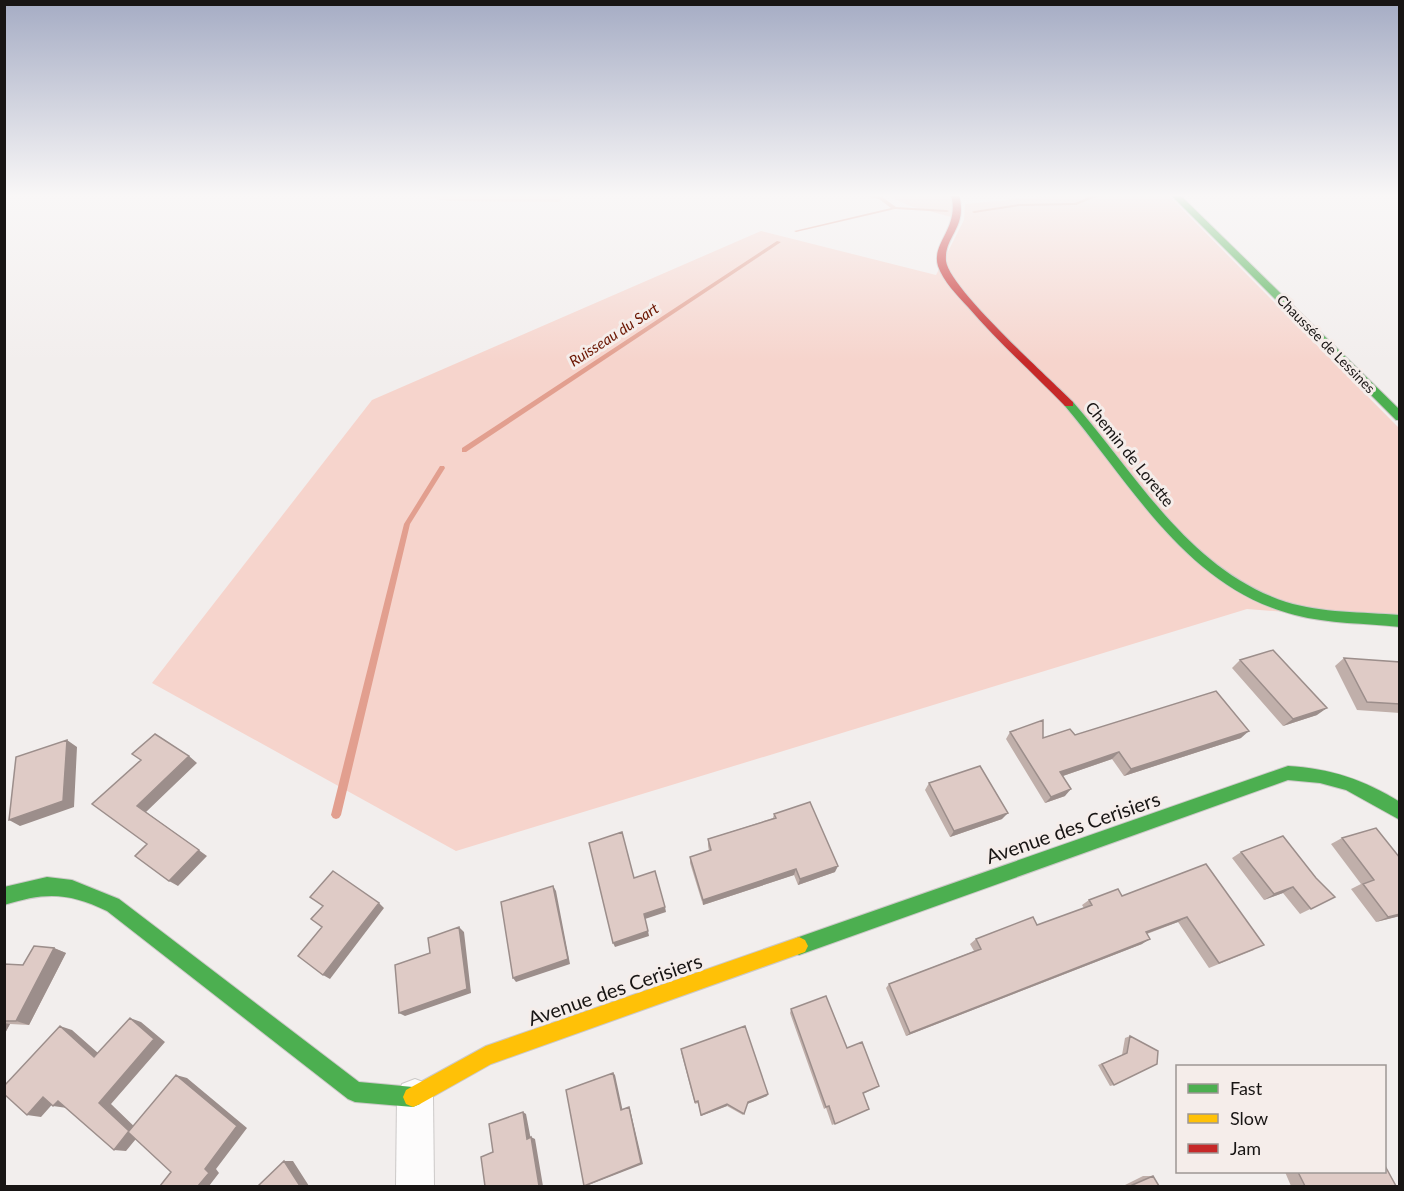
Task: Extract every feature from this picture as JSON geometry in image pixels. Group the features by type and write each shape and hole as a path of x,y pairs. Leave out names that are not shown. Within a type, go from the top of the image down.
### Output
{"street":[{"name":"Chemin de Lorette","path":"945,251 942,266 954,285 1072,409 1190,554 1238,588 1282,606 1311,613 1400,621"},
{"name":"Chaussée de Lessines","path":"1231,251 1400,417"},
{"name":"Avenue des Cerisiers","path":"415,1097 486,1056 1288,773 1317,772 1347,780 1377,796 1400,812"},
{"path":"4,896 25,888 58,886 83,890 113,905 355,1092 415,1097 415,1186"}],"shaded area":[{"path":"716,251 839,251 936,275 948,251 1223,251 1399,428 1399,621 1247,609 456,851 152,683 372,400"}],"building":[{"path":"1273,650 1327,708 1293,719 1240,660"},
{"path":"1344,658 1400,662 1400,704 1367,702"},
{"path":"1216,691 1249,731 1131,769 1119,752 1060,772 1071,789 1051,797 1010,732 1043,720 1043,738 1070,729 1075,735"},
{"path":"155,734 189,756 137,806 199,850 169,881 135,856 147,844 92,804 141,760 132,754"},
{"path":"67,740 63,801 9,820 16,757"},
{"path":"980,766 1008,813 954,831 929,783"},
{"path":"810,802 838,866 800,879 796,869 703,900 690,857 711,850 708,839 776,818 774,814"},
{"path":"1376,828 1400,858 1400,914 1388,917 1363,884 1374,880 1342,838"},
{"path":"622,832 634,878 655,871 665,907 644,914 648,931 613,943 589,843"},
{"path":"1283,836 1316,878 1335,897 1311,909 1293,887 1274,894 1241,852"},
{"path":"1206,864 1264,945 1219,963 1187,917 1146,932 1150,939 910,1033 889,984 981,949 976,939 1033,917 1037,925 1092,905 1089,900 1118,889 1122,896"},
{"path":"333,871 379,903 323,975 298,956 322,927 311,919 323,906 310,897"},
{"path":"553,886 568,959 513,978 501,902"},
{"path":"459,927 467,989 399,1013 395,965 430,953 428,938"},
{"path":"34,946 54,948 16,1021 4,1021 4,964 23,965"},
{"path":"826,996 847,1048 862,1042 879,1086 863,1093 869,1109 835,1124 829,1106 826,1107 791,1009"},
{"path":"130,1018 154,1039 99,1103 129,1131 176,1075 237,1126 205,1169 209,1173 198,1186 160,1186 171,1172 128,1132 114,1150 58,1101 53,1106 43,1097 27,1115 4,1094 4,1086 60,1026 94,1057"},
{"path":"745,1026 768,1094 748,1102 744,1114 727,1104 701,1115 698,1101 695,1102 681,1049"},
{"path":"1130,1036 1158,1051 1157,1064 1114,1085 1102,1064 1127,1053"},
{"path":"613,1073 621,1110 629,1107 641,1163 584,1186 566,1090"},
{"path":"523,1112 527,1139 531,1137 539,1186 485,1186 481,1157 493,1152 489,1124"},
{"path":"284,1161 300,1186 258,1186"},
{"path":"1386,1168 1396,1186 1305,1186 1298,1173 1386,1173"},
{"path":"1153,1176 1159,1186 1130,1186"}],"waterway":[{"name":"Ruisseau du Sart","path":"464,450 766,251"},
{"name":"Ruisseau du Sart","path":"336,815 407,524 442,468"}],"traffic: fast":[{"path":"1231,251 1400,417"},
{"path":"1069,404 1163,520 1188,547 1216,571 1247,591 1296,610 1325,615 1400,621"},
{"path":"799,946 1288,773 1320,776 1347,783 1373,795 1400,812"},
{"path":"4,896 34,888 60,886 84,892 113,905 355,1092 413,1097"}],"traffic: slow":[{"path":"413,1097 486,1056 799,946"}],"traffic: jam":[{"path":"943,251 942,264 947,276 960,292 1069,404"}]}
